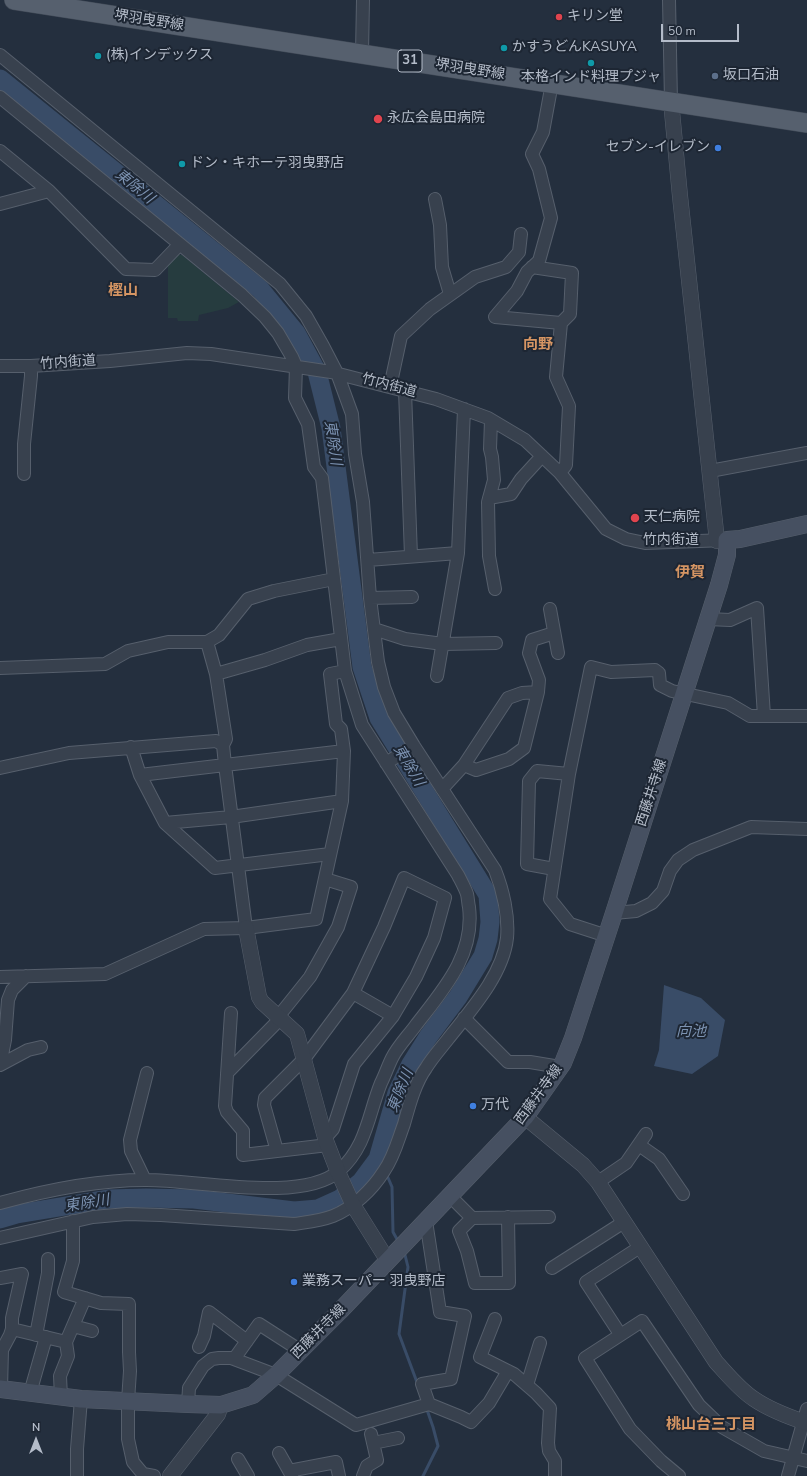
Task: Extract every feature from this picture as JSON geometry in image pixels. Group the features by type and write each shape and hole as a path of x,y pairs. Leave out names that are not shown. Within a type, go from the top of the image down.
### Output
{"main road":[{"name":"堺羽曳野線","path":"14,0 807,123"},
{"path":"722,541 740,539 807,524"},
{"name":"西藤井寺線","path":"0,1389 81,1399 188,1404 221,1404 253,1395 276,1375 397,1252 525,1117 560,1067 573,1038 708,619 727,555 722,541"}],"street":[{"path":"362,53 363,0"},
{"path":"669,0 671,101 680,196 710,471 722,541"},
{"path":"0,55 280,284 306,316 334,372 352,414 355,454 363,502 370,598 378,662 384,688 394,713 411,747 442,789 495,870 502,887 505,905 506,938 501,961 491,980 464,1018 425,1068 412,1098 396,1149 384,1171 369,1190 353,1205 333,1216 313,1222 294,1224 148,1214 120,1215 93,1217 0,1238"},
{"path":"552,83 543,132 532,154 539,169 551,218 540,261 527,272 517,291 495,317 561,324"},
{"path":"0,97 242,295 265,317 287,346 299,367 295,398 308,424 314,467 322,478 345,671 362,725 388,762 458,875 467,895 470,915 470,930 467,946 460,962 439,995 392,1058 361,1144 338,1172 320,1181 295,1187 242,1187 145,1180 95,1183 0,1203"},
{"path":"0,151 49,191 126,269 155,270 180,244"},
{"path":"0,204 49,191"},
{"path":"435,199 440,225 442,267 450,294"},
{"path":"390,387 401,336 430,309 475,277 506,266 519,252 521,234"},
{"path":"532,267 572,273 570,314 561,324 556,377 569,406 566,465 560,473"},
{"name":"竹内街道","path":"0,366 31,366 110,361 188,353 211,354 334,372 436,399 464,408 492,420 525,440 560,473 606,529 626,539 645,543 722,541"},
{"path":"24,474 24,444 32,376 31,366"},
{"path":"405,390 411,556"},
{"path":"437,676 458,553 464,408"},
{"path":"492,420 490,448 494,480 488,502 489,556 496,589"},
{"path":"710,471 807,453"},
{"path":"489,498 511,494 521,479 542,456"},
{"path":"368,560 458,553"},
{"path":"0,668 104,664 128,651 168,642 206,642 219,635 248,599 274,591 334,579"},
{"path":"370,598 412,597"},
{"path":"708,619 730,620 757,608 764,716"},
{"path":"550,609 558,653"},
{"path":"374,629 405,639 443,644 496,643"},
{"path":"464,764 476,770 509,759 524,748 538,692 539,680 529,653 532,640 554,633"},
{"path":"216,674 265,660 307,645 341,639"},
{"path":"206,642 216,674 226,739 223,745 237,866 246,928 259,997 262,1002 297,1034 326,1142 353,1205 397,1252"},
{"path":"607,936 570,924 550,899 569,774 591,667 611,672 655,670 659,673 660,685 672,691 728,703 750,716 807,716"},
{"path":"0,977 105,974 204,929 246,928 316,919 342,801 344,750 342,729 336,724 330,674 345,671"},
{"path":"442,789 464,764 508,698 522,693 538,692"},
{"path":"0,768 69,753 216,741 223,745"},
{"path":"131,747 140,775 165,823 215,868 330,854"},
{"path":"388,762 411,747"},
{"path":"140,775 344,750"},
{"path":"554,869 527,864 529,781 538,771 569,774"},
{"path":"165,823 231,817 342,801"},
{"path":"614,913 636,911 652,903 663,891 670,871 678,860 693,850 751,826 807,829"},
{"path":"277,1151 264,1105 265,1098 304,1059 353,993 384,928 404,878 445,898 434,938 416,977 393,1016 354,1064 333,1129 326,1142"},
{"path":"227,1073 279,1018 310,977 338,928 351,887 325,879"},
{"path":"0,1065 5,1040 8,1000 12,990 26,976"},
{"path":"353,993 393,1016"},
{"path":"231,1013 225,1106 227,1112 243,1131 244,1155 277,1151 326,1142"},
{"path":"464,1018 508,1062 530,1062 560,1067"},
{"path":"0,1065 28,1050 41,1048"},
{"path":"145,1180 131,1151 130,1140 147,1073"},
{"path":"525,1117 583,1164 598,1182 716,1362 735,1382 760,1402 780,1413 806,1418 788,1476"},
{"path":"598,1182 626,1163 646,1134"},
{"path":"639,1145 659,1159 683,1194"},
{"path":"450,1196 472,1218"},
{"path":"508,1217 509,1283 475,1284 467,1251 459,1231 472,1218 508,1217 549,1217"},
{"path":"73,1221 73,1261 64,1292 101,1302 130,1304 128,1440 133,1462 147,1475"},
{"path":"426,1221 440,1312 465,1316 451,1379 422,1384 429,1404"},
{"path":"552,1268 624,1222"},
{"path":"620,1334 586,1282 640,1247"},
{"path":"30,1393 41,1336 48,1273 48,1259"},
{"path":"0,1278 22,1274 12,1318 12,1329 2,1350 0,1389"},
{"path":"61,1397 60,1376 68,1356 66,1342 86,1298"},
{"path":"199,1347 204,1336 208,1312 247,1341"},
{"path":"495,1319 480,1357 514,1374 550,1408 548,1443 549,1451 555,1461 555,1476"},
{"path":"679,1476 661,1461 630,1430 585,1358 642,1321 699,1405 722,1426 764,1451 807,1462"},
{"path":"234,1359 259,1324 300,1351"},
{"path":"73,1326 92,1331"},
{"path":"12,1329 66,1342"},
{"path":"527,1385 540,1343"},
{"path":"188,1404 189,1388 203,1366 212,1359 219,1358 234,1359 276,1375 356,1425 429,1404 471,1422 489,1403 508,1371"},
{"path":"77,1476 81,1399"},
{"path":"170,1476 218,1414 221,1404"},
{"path":"363,1476 367,1466 377,1460 372,1439 398,1438"},
{"path":"279,1453 291,1473 336,1462 339,1476"},
{"path":"238,1459 248,1476"}],"green space":[{"path":"176,255 182,255 239,302 228,308 199,315 198,321 178,321 177,318 168,318 168,265"}],"water":[{"name":"向池","path":"664,985 701,998 725,1020 718,1056 692,1074 654,1066 659,1050"}],"waterway":[{"name":"東除川","path":"0,79 260,289 296,333 317,372 331,428 362,667 379,718 488,895 490,922 488,939 483,956 458,997 428,1037 411,1064 397,1093 378,1159 361,1182 340,1199 318,1209 294,1211 194,1199 108,1199 17,1214 0,1219"},
{"name":"東除川","path":"378,1159 382,1167"},
{"path":"386,1173 392,1187 393,1232 398,1241"},
{"path":"404,1251 408,1267 399,1334 418,1385"},
{"path":"423,1476 438,1446 426,1407"}],"place":[{"name":"キリン堂","path":"559,17"},
{"name":"かすうどんKASUYA","path":"504,48"},
{"name":"(株)インデックス","path":"98,56"},
{"name":"本格インド料理プジャ","path":"591,63"},
{"name":"坂口石油","path":"715,76"},
{"name":"永広会島田病院","path":"378,119"},
{"name":"セブン-イレブン","path":"718,148"},
{"name":"ドン・キホーテ羽曳野店","path":"182,164"},
{"name":"天仁病院","path":"635,518"},
{"name":"万代","path":"473,1106"},
{"name":"業務スーパー 羽曳野店","path":"294,1282"}],"district":[{"name":"樫山","path":"123,291"},
{"name":"向野","path":"538,345"},
{"name":"伊賀","path":"690,573"},
{"name":"桃山台三丁目","path":"711,1425"}]}
